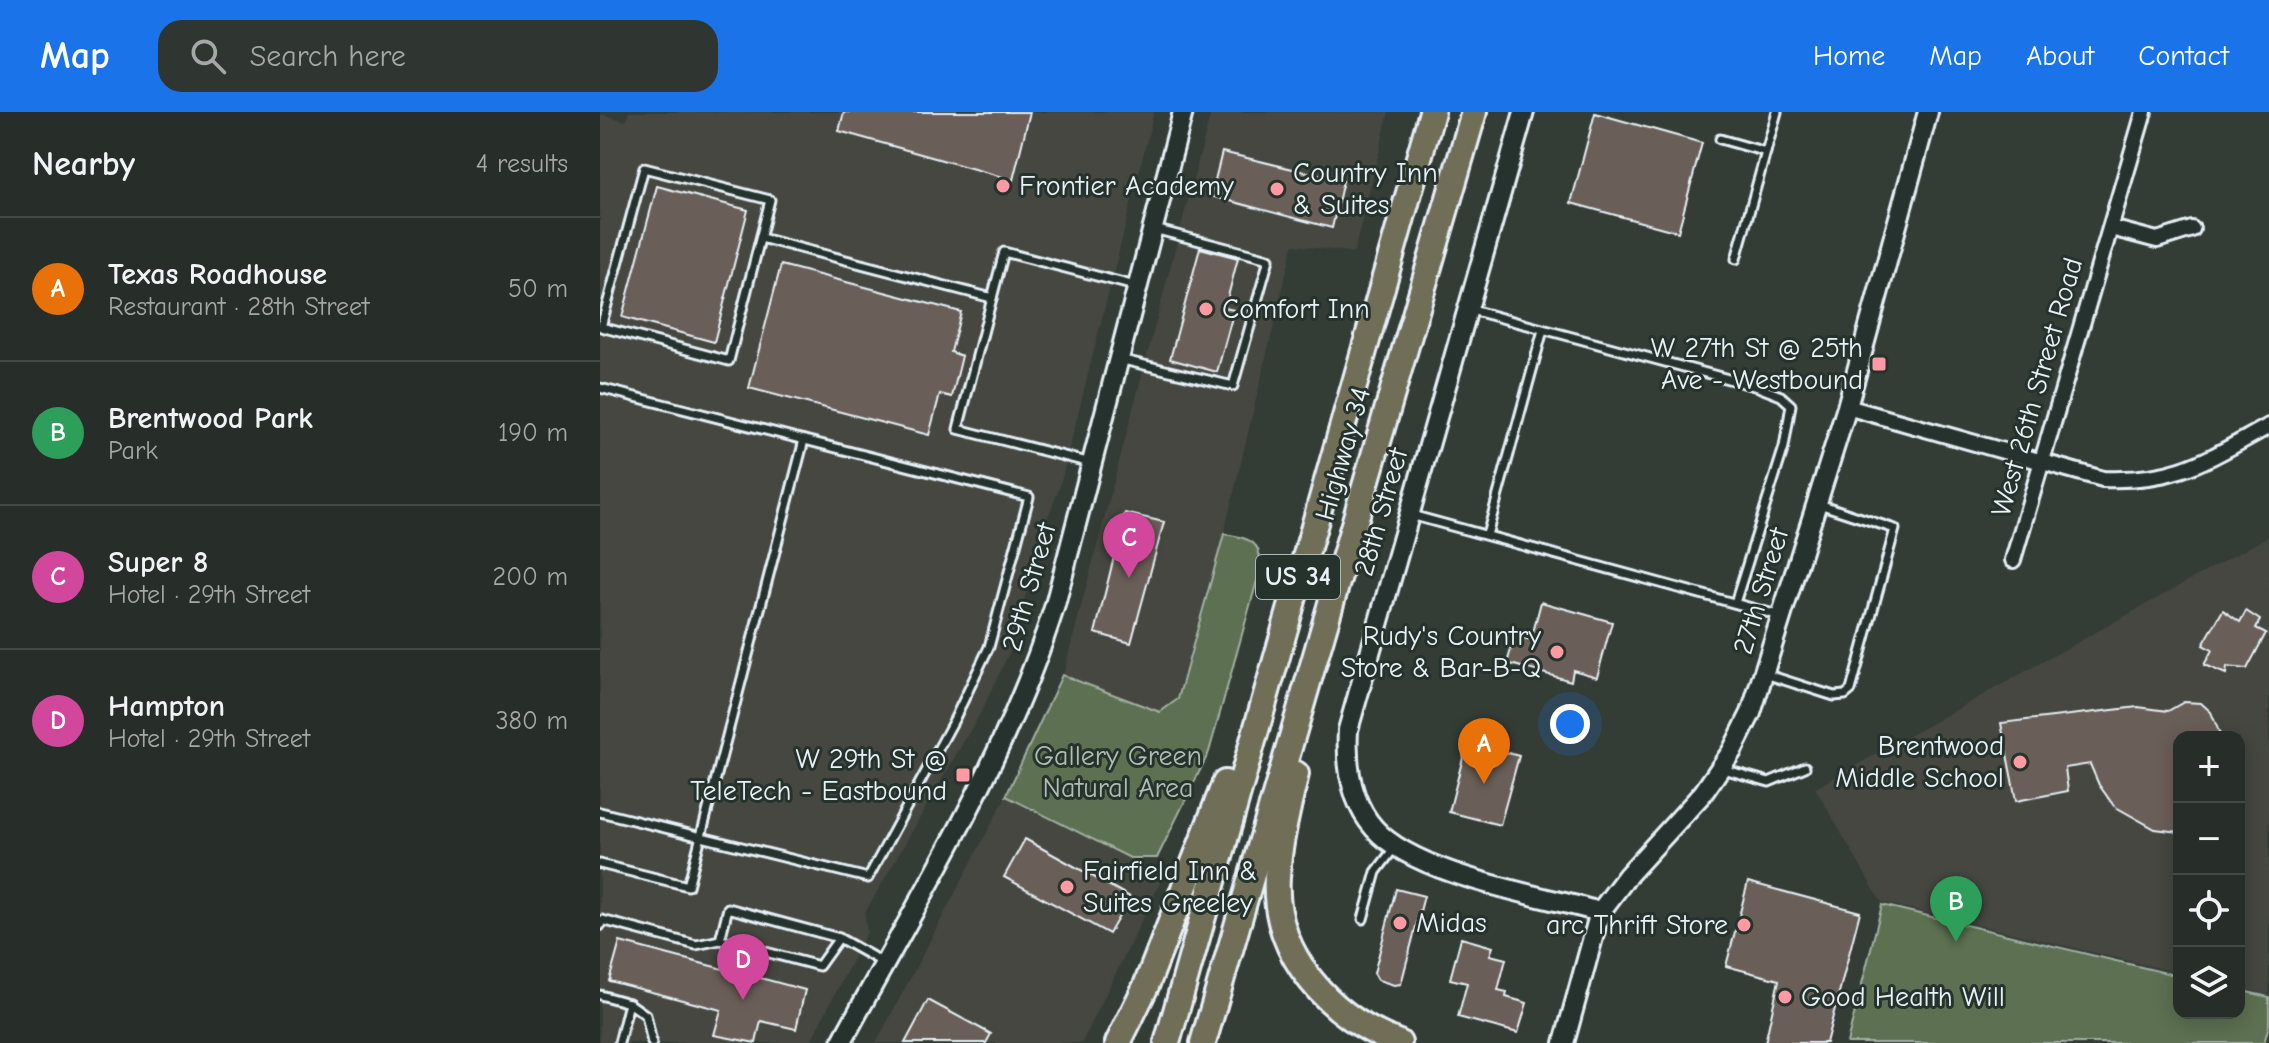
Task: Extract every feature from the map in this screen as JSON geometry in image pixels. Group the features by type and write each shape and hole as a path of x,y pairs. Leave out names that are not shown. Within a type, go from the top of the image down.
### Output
{"highway":[{"name":"Highway 34","path":"1167,1043 1432,112"},
{"name":"Highway 34","path":"1203,1043 1474,112"},
{"path":"1118,1043 1146,986 1249,717 1275,658"},
{"path":"1303,696 1306,734 1276,879 1284,925 1296,958 1320,993 1368,1031 1399,1043"}],"street":[{"name":"29th Street","path":"841,1043 1007,735 1033,676 1055,605 1183,112"},
{"name":"28th Street","path":"1524,112 1348,730 1346,762 1351,785 1373,828 1418,861 1600,912"},
{"name":"27th Street","path":"1564,1043 1600,912 1720,768 1748,719 1765,674 1847,407 1928,112"},
{"name":"West 26th Street Road","path":"2013,560 2144,112"},
{"name":"West 26th Street Road","path":"2111,228 2157,240 2192,229"},
{"path":"1847,407 2103,479 2142,480 2169,476 2269,426"}],"lane":[{"path":"1736,259 1777,112"},
{"path":"1720,139 1766,152"},
{"path":"644,168 770,200 761,238 729,361 601,327 644,168"},
{"path":"1118,359 1233,386 1269,259 1152,228"},
{"path":"761,238 992,298"},
{"path":"1091,463 958,429 992,298 1004,252 1137,286"},
{"path":"1468,309 1758,387 1781,396 1791,405 1784,447 1735,603"},
{"path":"1487,535 1543,330"},
{"path":"600,388 1029,497 989,647 955,718 868,878 600,812"},
{"path":"600,864 688,886 804,440"},
{"path":"1765,674 1834,696 1845,695 1851,690 1895,529 1817,503"},
{"path":"1409,514 1783,616"},
{"path":"1720,768 1769,782 1805,767"},
{"path":"1363,919 1376,872 1397,845"},
{"path":"720,940 728,908 839,938 884,963"},
{"path":"600,926 602,920 696,945 720,940 819,966 839,938"},
{"path":"600,995 629,1003 646,1015 652,1043"},
{"path":"619,1043 629,1003"}],"shaded area":[{"path":"629,112 1154,112 1060,486 1041,535 1013,645 981,712 865,913 867,932 810,1043 600,1043 600,114 626,121"},
{"path":"1211,112 1389,112 1354,253 1293,245 1224,534 1178,699 1160,712 1063,675"},
{"name":"Brentwood Middle School","path":"2269,536 2269,995 2245,989 2245,731 2173,731 2173,972 1881,902 1815,788"},
{"path":"1006,796 1130,858 1161,881 1082,1043 876,1043"}],"green space":[{"name":"Gallery Green Natural Area","path":"1224,534 1241,537 1257,547 1260,570 1209,752 1157,858 1130,858 1006,796 1062,675 1160,712 1178,699"},
{"path":"1882,905 2173,975 2173,1019 2245,1019 2245,991 2269,997 2269,1025 2264,1043 1847,1043"}],"building":[{"path":"844,112 1030,112 1013,180 839,131"},
{"path":"1595,113 1702,143 1678,232 1571,203"},
{"name":"Country Inn & Suites","path":"1222,152 1343,181 1332,228 1211,196"},
{"path":"657,186 748,210 714,342 622,317"},
{"name":"Comfort Inn","path":"1200,248 1238,258 1225,308 1234,310 1217,372 1170,359"},
{"path":"781,265 961,312 951,352 962,356 952,397 940,394 929,435 749,388"},
{"path":"1125,513 1164,522 1131,643 1095,633"},
{"name":"Rudy's Country Store & Bar-B-Q","path":"1541,602 1612,622 1597,677 1573,670 1571,681 1507,663 1515,636 1531,640"},
{"path":"2223,610 2240,622 2246,611 2260,620 2256,628 2266,633 2247,669 2227,667 2226,674 2204,665 2212,650 2203,645"},
{"path":"2184,702 2201,703 2211,712 2219,731 2173,731 2173,831 2155,829 2114,806 2099,785 2090,764 2065,768 2068,791 2016,801 2001,723 2138,707 2168,711"},
{"path":"1467,742 1519,756 1500,825 1449,812"},
{"name":"Fairfield Inn & Suites Greeley","path":"1025,839 1130,897 1109,934 1004,877"},
{"path":"1748,882 1860,912 1826,1043 1765,1043 1779,980 1726,966"},
{"path":"1396,889 1424,896 1401,984 1394,985 1378,980 1374,973"},
{"path":"1461,938 1493,947 1490,955 1506,959 1498,990 1507,992 1506,997 1527,1003 1518,1033 1458,1017 1467,983 1450,979"},
{"path":"620,942 723,969 728,949 754,956 749,975 805,990 796,1029 761,1021 756,1043 714,1035 721,1010 609,981"},
{"path":"928,1000 991,1034 986,1043 905,1043"}],"place":[{"name":"Frontier Academy","path":"1003,186"},
{"name":"Country Inn & Suites","path":"1277,189"},
{"name":"Comfort Inn","path":"1206,309"},
{"name":"W 27th St @ 25th Ave - Westbound","path":"1879,364"},
{"name":"Super 8","path":"1129,578"},
{"name":"Rudy's Country Store & Bar-B-Q","path":"1557,652"},
{"name":"Brentwood Middle School","path":"2020,762"},
{"name":"W 29th St @ TeleTech - Eastbound","path":"963,775"},
{"name":"Texas Roadhouse","path":"1484,784"},
{"name":"Fairfield Inn & Suites Greeley","path":"1067,887"},
{"name":"Midas","path":"1400,923"},
{"name":"arc Thrift Store","path":"1744,925"},
{"name":"Brentwood Park","path":"1956,942"},
{"name":"Good Health Will","path":"1785,997"},
{"name":"Hampton","path":"743,1000"}]}
